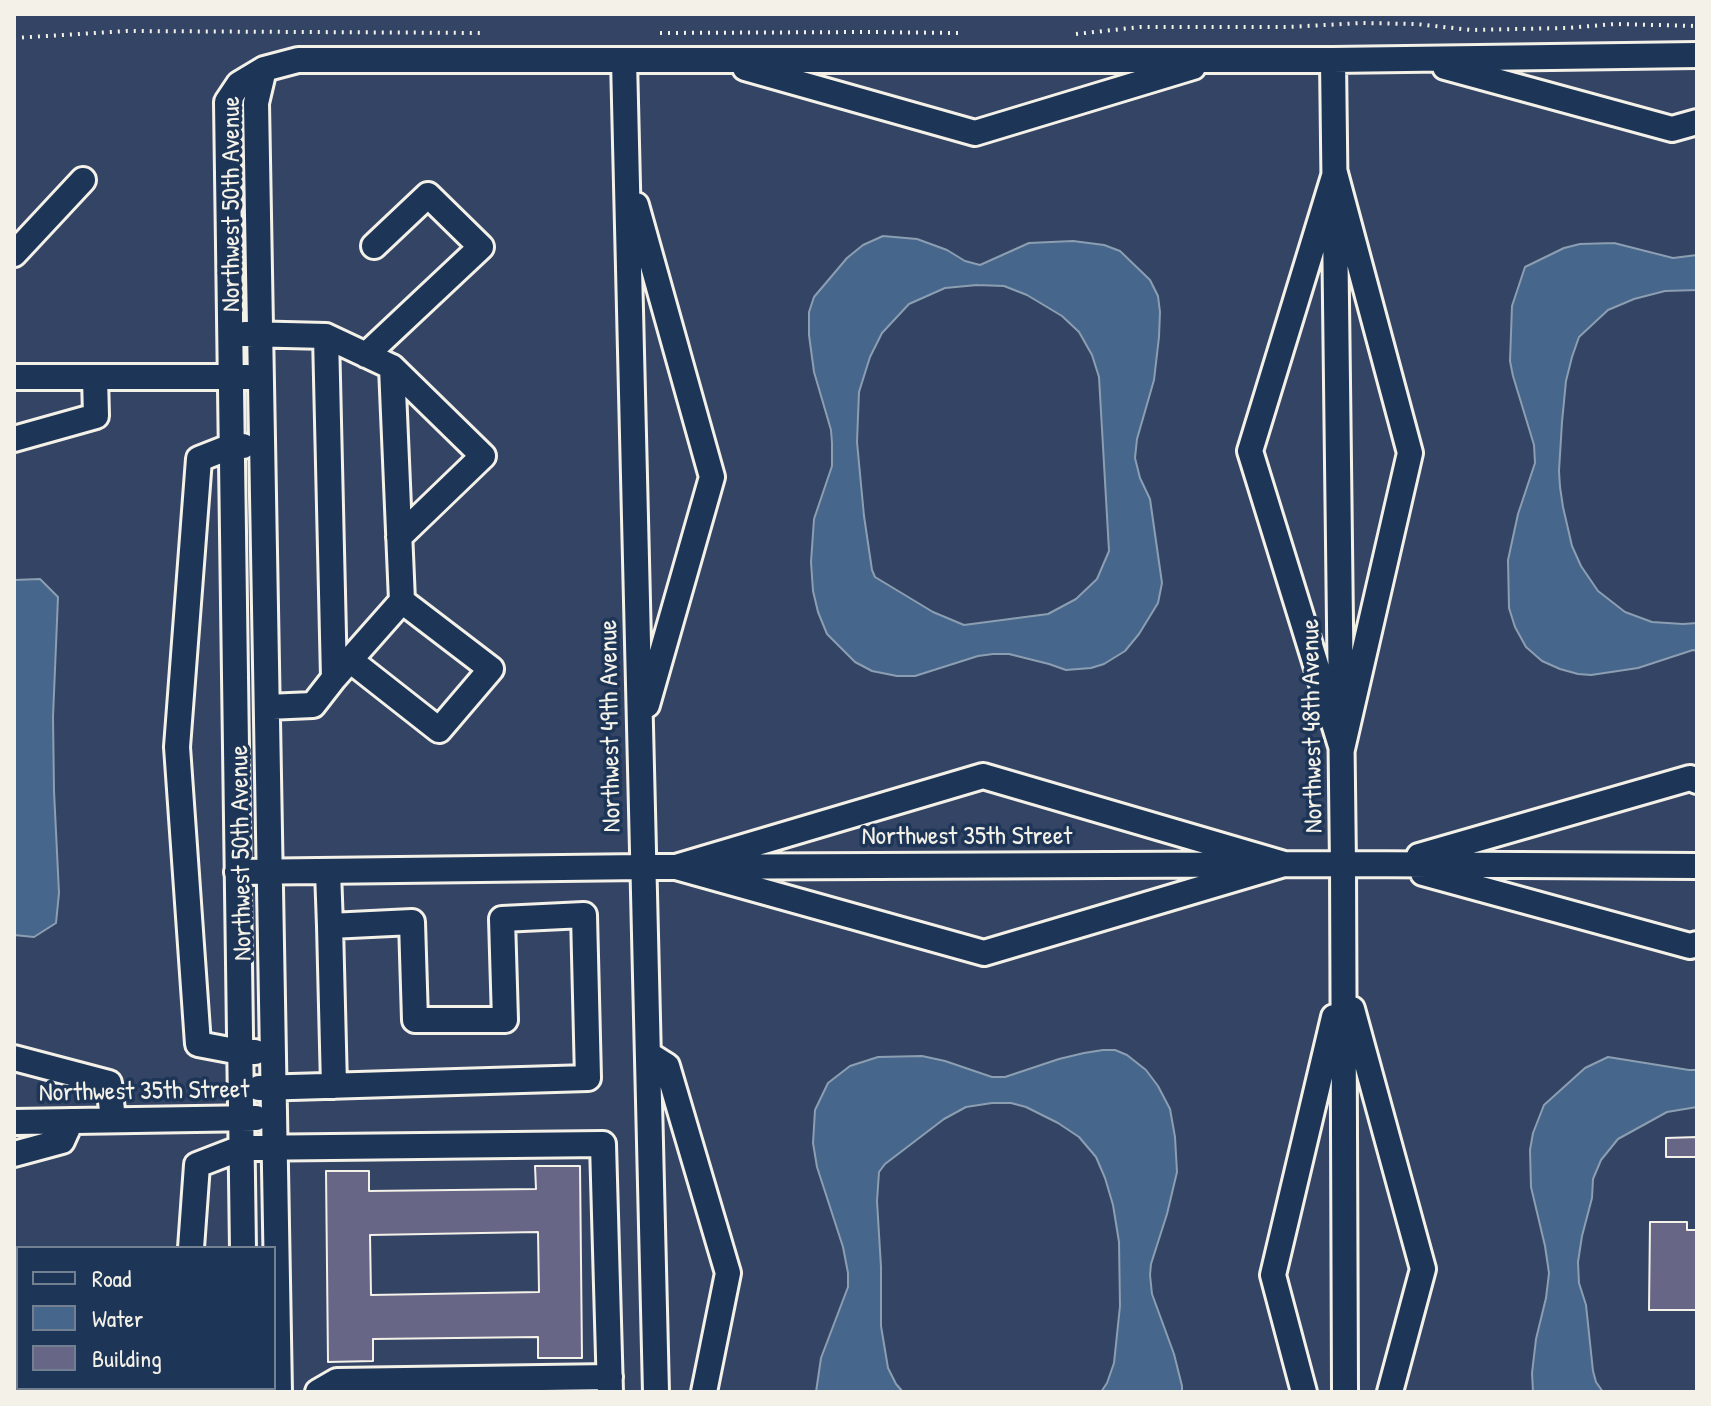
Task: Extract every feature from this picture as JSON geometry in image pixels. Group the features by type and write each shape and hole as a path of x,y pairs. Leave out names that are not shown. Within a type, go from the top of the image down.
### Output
{"street":[{"path":"264,69 298,60 1333,60 1697,55"},
{"path":"1415,59 1672,129 1697,122"},
{"name":"Northwest 49th Avenue","path":"624,60 656,1392"},
{"path":"715,60 975,133 1216,60"},
{"name":"Northwest 48th Avenue","path":"1333,60 1342,749 1345,1392"},
{"name":"Northwest 50th Avenue","path":"264,69 256,103 279,1392"},
{"name":"Northwest 50th Avenue","path":"243,1246 227,102 239,84 264,69"},
{"path":"627,172 712,477 639,730"},
{"path":"1335,173 1410,453 1342,749"},
{"path":"1335,173 1250,451 1342,749"},
{"path":"14,254 83,180"},
{"path":"366,355 481,247 428,195 374,246"},
{"path":"231,334 326,336 392,367 483,456 399,537"},
{"path":"326,336 342,669"},
{"path":"267,707 313,705 402,601 392,367"},
{"path":"14,377 261,377"},
{"path":"14,439 96,416 95,377"},
{"path":"263,446 232,446 199,459 177,747 198,1044 240,1052 274,1051"},
{"path":"342,669 439,730 491,669 402,601"},
{"path":"676,867 983,776 1284,864"},
{"path":"1390,864 1690,778 1697,781"},
{"path":"676,867 984,953 1284,864"},
{"name":"Northwest 35th Street","path":"237,872 1284,864 1697,866"},
{"path":"1390,864 1690,946 1697,944"},
{"path":"328,871 334,1086"},
{"path":"240,1088 588,1078 584,915 502,919 505,1020 415,1020 412,922 330,926"},
{"path":"1304,1392 1273,1275 1343,978"},
{"path":"1343,978 1423,1269 1390,1392"},
{"path":"648,1054 667,1066 728,1273 704,1392"},
{"path":"14,1058 109,1083 113,1120"},
{"name":"Northwest 35th Street","path":"14,1122 275,1118"},
{"path":"14,1154 62,1141 71,1121"},
{"path":"191,1246 197,1165 241,1148 603,1144 610,1384 337,1381 318,1392"}],"path":[{"path":"1071,34 1140,27 1289,27 1361,23 1416,24 1471,30 1615,24 1697,26"},
{"path":"14,38 126,31 488,34"},
{"path":"654,34 964,34"}],"water":[{"path":"883,236 917,239 980,265 1029,243 1073,241 1104,245 1120,251 1150,280 1158,296 1159,337 1154,380 1137,439 1135,458 1150,499 1162,583 1158,603 1139,634 1125,651 1104,664 1066,670 1009,654 993,654 915,676 897,676 872,671 855,662 827,634 813,591 811,562 814,519 832,466 832,443 814,372 809,312 814,297 847,258 863,245","holes":["1004,286 1027,295 1062,316 1079,332 1092,355 1099,377 1109,551 1097,579 1076,599 1048,614 964,625 933,612 875,577 864,516 857,442 859,392 870,357 882,333 909,304 945,288"]},
{"path":"1614,243 1673,258 1697,255 1697,290 1665,291 1634,299 1608,310 1579,337 1566,381 1562,422 1559,471 1563,507 1572,546 1598,591 1625,612 1652,622 1697,623 1697,651 1638,668 1591,675 1560,669 1542,661 1526,647 1509,608 1508,560 1518,514 1535,463 1534,445 1510,361 1512,306 1525,267 1564,248"},
{"path":"40,579 58,597 53,717 59,893 56,923 34,937 14,935 14,580"},
{"path":"1115,1050 1127,1055 1146,1070 1170,1109 1177,1172 1150,1275 1152,1294 1174,1354 1182,1392 1101,1392 1114,1363 1120,1306 1119,1242 1105,1178 1096,1157 1079,1137 1058,1123 1026,1107 992,1103 966,1107 944,1119 885,1164 879,1172 881,1326 888,1368 903,1392 816,1392 821,1358 848,1287 843,1247 817,1167 813,1143 815,1110 828,1083 850,1066 878,1057 922,1056 992,1077 1005,1077 1059,1059"},
{"path":"1608,1057 1697,1070 1697,1107 1667,1112 1618,1139 1601,1160 1593,1179 1578,1262 1593,1371 1603,1392 1533,1392 1536,1339 1549,1273 1531,1187 1533,1133 1544,1105 1585,1068"},
{"path":"14,1276 16,1390 76,1392 14,1392"}],"building":[{"path":"1697,1137 1697,1157 1666,1157 1666,1138"},
{"path":"535,1166 580,1166 582,1358 538,1358 538,1337 373,1339 373,1361 328,1362 326,1171 369,1171 369,1191 536,1189","holes":["538,1232 539,1292 371,1295 370,1235"]},
{"path":"1650,1222 1687,1222 1687,1230 1697,1230 1697,1310 1649,1310"}]}
